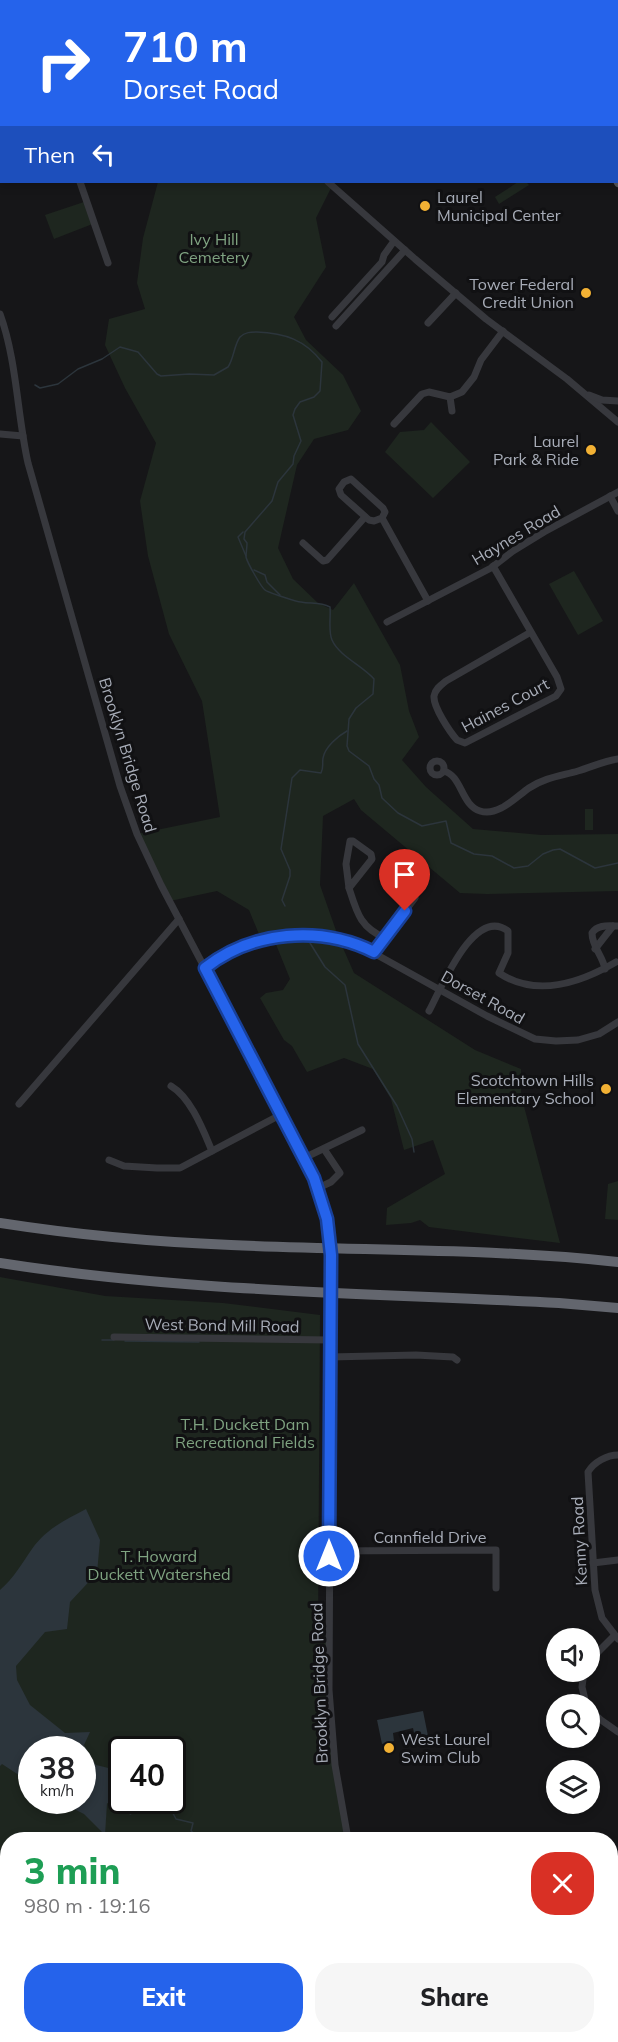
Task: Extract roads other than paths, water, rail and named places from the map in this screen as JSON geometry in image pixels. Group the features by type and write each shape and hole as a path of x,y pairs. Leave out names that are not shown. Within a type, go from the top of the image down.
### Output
{"highway":[{"path":"0,1223 85,1234 185,1243 489,1252 618,1263"},
{"path":"0,1263 80,1275 180,1284 618,1308"}],"street":[{"path":"80,183 108,263"},
{"path":"329,183 456,293 617,419"},
{"path":"338,183 338,192"},
{"path":"332,317 382,262 394,241"},
{"path":"336,326 405,250"},
{"path":"428,323 456,293"},
{"name":"Brooklyn Bridge Road","path":"0,314 7,334 23,436 38,499 125,801 144,851 178,919 304,1158 318,1188 327,1219 331,1255 328,1659 335,1765 347,1832"},
{"path":"394,424 422,394 429,392 450,397 462,392 469,385 481,360 503,331"},
{"path":"584,393 602,400 618,401"},
{"path":"450,397 452,411"},
{"path":"0,434 23,436"},
{"path":"351,479 383,508 385,512 382,519 374,521 365,517 339,492 341,486 351,479"},
{"name":"Haynes Road","path":"387,622 494,566 544,532 618,492"},
{"path":"610,496 618,511"},
{"path":"303,543 319,560 327,560 365,517"},
{"path":"382,519 428,601"},
{"name":"Haines Court","path":"494,566 531,632 559,682 561,689 559,694 480,737 465,743 457,740 437,709 435,692 446,681 531,632"},
{"path":"444,771 453,777 473,808 489,813 500,809 544,780 618,759"},
{"path":"349,888 372,859 371,854 350,841 346,864 349,888 356,909 364,925 385,938"},
{"path":"374,952 416,897"},
{"path":"19,1104 178,919"},
{"path":"605,969 604,962 592,939 593,931 601,927 615,926"},
{"path":"596,949 615,926"},
{"path":"429,1011 471,938 478,931 494,927 508,931 508,953 499,973 511,980 534,986 562,985 586,979 616,963"},
{"name":"Dorset Road","path":"205,968 236,948 273,937 311,936 339,939 374,952 513,1030 542,1040 578,1040 599,1034 618,1022"},
{"path":"171,1086 180,1093 190,1107 212,1151"},
{"path":"109,1160 124,1166 172,1169 188,1165 282,1114"},
{"path":"304,1158 362,1131"},
{"path":"318,1188 331,1182 340,1173 324,1149"},
{"name":"West Bond Mill Road","path":"114,1337 330,1340"},
{"path":"330,1357 425,1355 453,1357 457,1360"},
{"name":"Kenny Road","path":"616,1637 600,1612 595,1590 588,1472 594,1465 611,1455 618,1455"},
{"name":"Cannfield Drive","path":"329,1551 496,1550 496,1588"},
{"path":"593,1563 618,1560"},
{"path":"600,1651 616,1637"},
{"path":"600,1720 618,1732"}],"waterway":[{"path":"35,385 40,388 58,384 78,369 102,359 120,347 138,352 161,376 214,375 228,367 238,340 242,335 248,333 285,336 309,348 322,362 320,391 314,397 300,402 295,409 293,415 301,441 293,464 278,482 272,501 245,532 244,539 247,543 247,560 265,590 298,602 330,607 330,632 335,646 374,679 373,694 356,708 349,719 347,746 349,751 369,766 379,785 382,798 398,813 422,826 446,821 451,843 474,854 492,856 514,868 528,866 543,854 560,849 595,868 618,863"},
{"path":"243,532 238,537 246,556"},
{"path":"254,570 265,575 267,582 280,595"},
{"path":"285,906 282,900 290,870 281,849 292,778 300,770 321,773 326,750 347,731"},
{"path":"310,943 325,967 345,985 358,1044 397,1106 412,1139 414,1152"},
{"path":"102,1340 114,1340"},
{"path":"125,1341 199,1342"},
{"path":"173,1814 176,1819 193,1823 192,1832"}],"place":[{"name":"Laurel Municipal Center","path":"425,206"},
{"name":"Tower Federal Credit Union","path":"586,293"},
{"name":"Laurel Park & Ride","path":"591,450"},
{"name":"Scotchtown Hills Elementary School","path":"606,1089"},
{"name":"West Laurel Swim Club","path":"389,1748"}],"park label":[{"name":"Ivy Hill Cemetery","path":"214,248"},
{"name":"T.H. Duckett Dam Recreational Fields","path":"245,1433"},
{"name":"T. Howard Duckett Watershed","path":"159,1565"}]}
